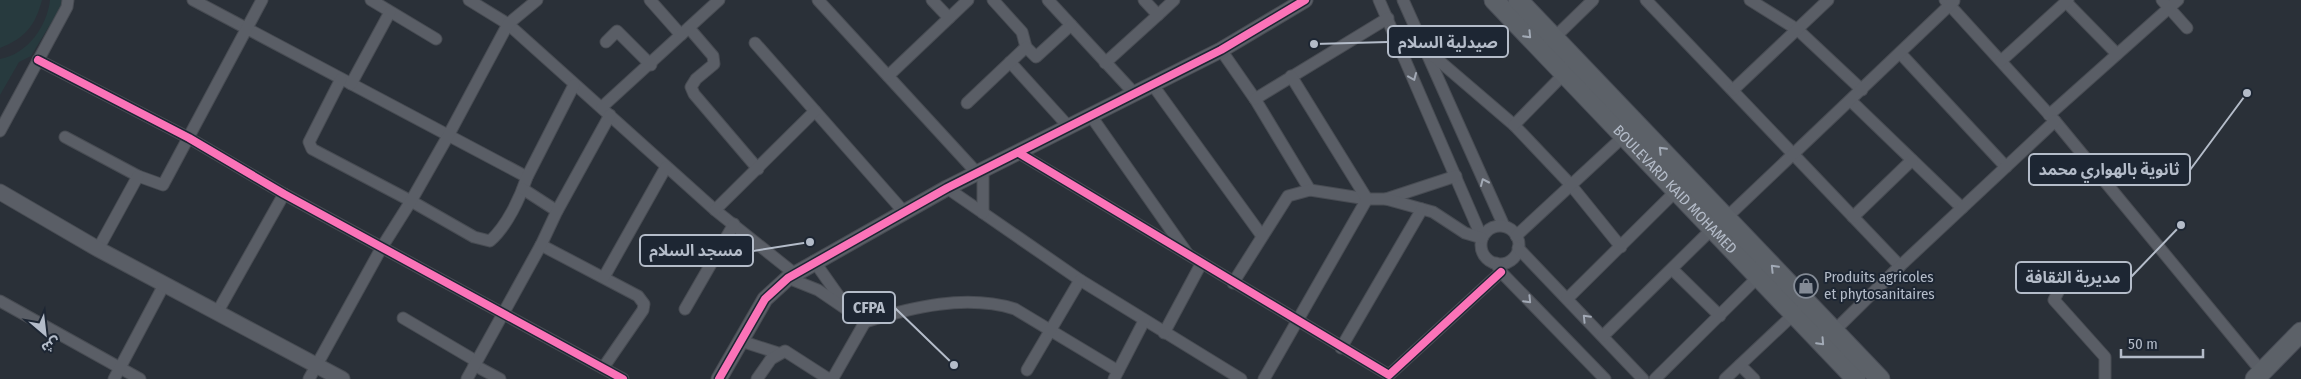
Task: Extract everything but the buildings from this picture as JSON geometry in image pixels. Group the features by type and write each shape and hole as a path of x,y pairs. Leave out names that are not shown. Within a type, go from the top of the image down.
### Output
{"main road":[{"name":"BOULEVARD KAID MOHAMED","path":"1494,0 1677,190 1719,224 1834,331 1880,379"},
{"name":"BOULEVARD KAID MOHAMED","path":"1518,0 1719,224 1758,277 1856,379"},
{"path":"2258,376 2301,332"}],"street":[{"path":"0,131 67,7 68,0"},
{"path":"193,0 248,27 346,82 527,177"},
{"path":"65,137 138,176 163,185 262,0"},
{"path":"371,0 436,40"},
{"path":"469,0 508,24 666,167 734,224 791,276 818,290 864,322"},
{"path":"309,379 382,247 448,136 508,24 536,0"},
{"path":"650,0 713,56 714,64 696,79 692,87 694,94 758,169"},
{"path":"467,379 541,245 606,111 719,0"},
{"path":"818,0 981,173 983,213"},
{"path":"932,0 949,18"},
{"path":"888,76 968,0"},
{"path":"993,0 1022,32 1026,47 1036,56 1071,25"},
{"path":"1048,0 1134,93"},
{"path":"1144,0 1158,15"},
{"path":"1105,63 1174,0"},
{"path":"719,379 765,299 791,276 814,261 947,188 981,173 1221,50 1305,0"},
{"path":"1379,0 1482,238 1483,254 1499,268 1605,379"},
{"path":"1403,0 1504,226 1516,236 1518,248 1643,379"},
{"path":"1554,38 1593,0"},
{"path":"1646,0 1900,266"},
{"path":"1750,0 1798,30 1862,90"},
{"path":"1733,90 1828,0"},
{"path":"2001,61 2067,1 2117,54"},
{"path":"1603,336 1719,224 1851,101 1951,2 2052,118 2258,376"},
{"path":"1834,331 2006,167 2052,118 2170,3 2187,28"},
{"path":"390,12 309,142 310,145 312,149 411,201 474,237 490,241 498,233 523,189 527,177 574,85"},
{"path":"1255,99 1388,18"},
{"path":"606,42 617,31 651,65"},
{"path":"755,43 904,212"},
{"path":"967,103 1026,47"},
{"path":"1423,47 1514,125 1570,184 1621,247"},
{"path":"1221,50 1255,99 1310,190"},
{"path":"1900,53 2006,167"},
{"path":"38,60 189,138 284,194 623,379"},
{"path":"1010,62 1069,127"},
{"path":"1514,125 1565,73"},
{"path":"1291,76 1367,199"},
{"path":"1152,84 1262,236"},
{"path":"1851,101 1962,208"},
{"path":"715,210 815,111"},
{"path":"1091,116 1190,258"},
{"path":"1516,236 1624,136"},
{"path":"1018,153 1296,322 1389,375 1499,268 1508,262 1518,248"},
{"path":"1853,217 1912,160"},
{"path":"604,277 666,167"},
{"path":"98,249 138,176"},
{"path":"1386,199 1456,176"},
{"path":"947,188 1080,280 1237,378"},
{"path":"523,189 557,210"},
{"path":"1233,284 1288,196 1310,190 1367,199 1386,199 1422,209 1432,212 1465,233 1482,238"},
{"path":"1567,299 1677,190"},
{"path":"0,192 98,249 218,311 342,379"},
{"path":"218,311 284,194"},
{"path":"1264,379 1367,199"},
{"path":"1341,348 1422,209"},
{"path":"685,309 734,224"},
{"path":"1482,238 1489,230 1504,226"},
{"path":"541,245 638,296 644,304 643,310 603,368"},
{"path":"814,261 849,310"},
{"path":"1164,333 1200,264"},
{"path":"1673,270 1720,316"},
{"path":"2074,271 2062,284 2054,300 2104,357 2105,379"},
{"path":"1656,379 1758,277"},
{"path":"1027,370 1080,280"},
{"path":"114,379 165,283"},
{"path":"0,302 140,379"},
{"path":"757,379 770,359 778,353 785,351 828,378 833,378 864,322 906,309 976,302 998,304 1015,309 1116,375 1144,321"},
{"path":"1725,379 1794,314"},
{"path":"403,318 500,379"},
{"path":"741,342 778,353"},
{"path":"1740,364 1754,379"}],"green space":[{"path":"0,0 42,0 36,17 28,30 16,40 0,48"},
{"path":"50,0 65,0 31,56 19,62 0,95 0,59 19,51 34,37 45,19"}],"cycle path":[{"path":"719,379 765,299 788,278 947,188 1221,50 1305,0"},
{"path":"38,60 189,138 284,194 623,379"},
{"path":"1019,153 1389,375 1501,272"}],"place":[{"name":"صيدلية السلام","path":"1314,44"},
{"name":"ثانوية بالهواري محمد","path":"2247,93"},
{"name":"مديرية الثقافة","path":"2181,225"},
{"name":"مسجد السلام","path":"810,242"},
{"name":"Produits agricoles et phytosanitaires","path":"1806,286"},
{"name":"CFPA","path":"954,365"}]}
